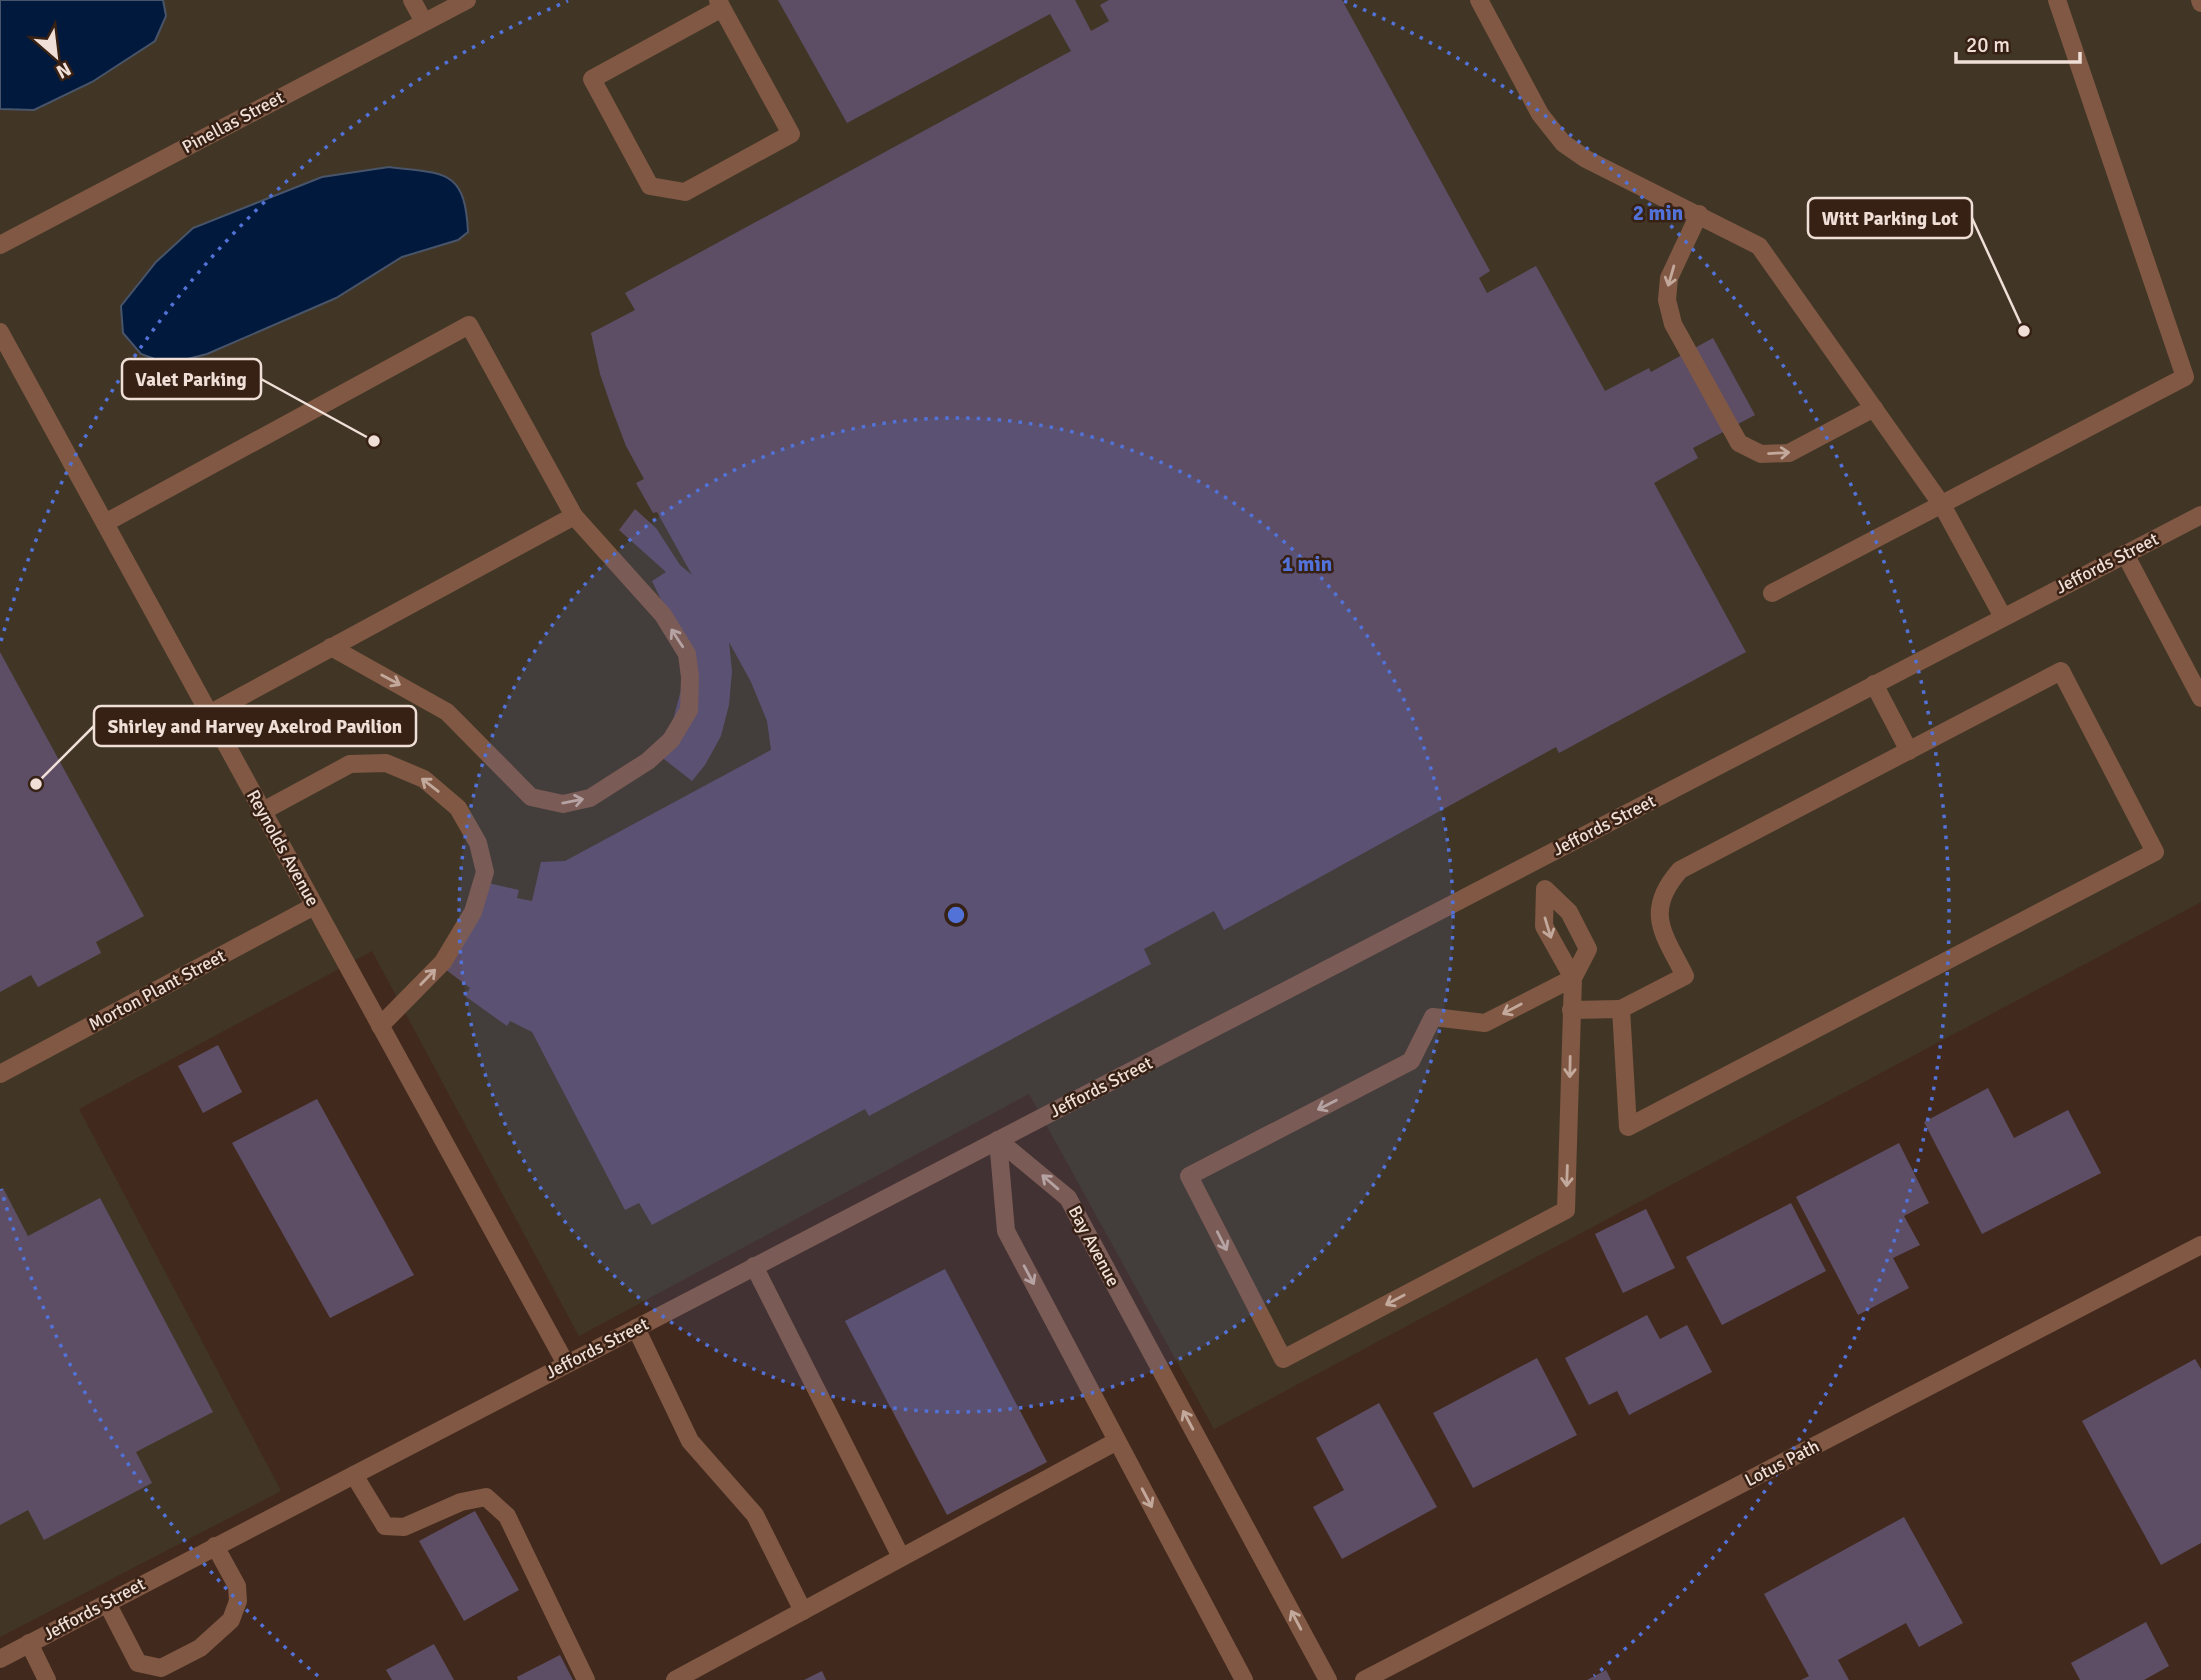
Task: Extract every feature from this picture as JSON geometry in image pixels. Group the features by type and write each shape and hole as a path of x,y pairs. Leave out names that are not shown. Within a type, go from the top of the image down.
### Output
{"street":[{"path":"412,0 424,22"},
{"name":"Pinellas Street","path":"0,245 467,0"},
{"path":"1479,0 1539,114 1563,143 1586,159 1759,246 1942,505 2003,617"},
{"path":"1772,593 2185,377 2057,0"},
{"path":"720,4 791,134 685,192 650,186 592,79 720,4"},
{"path":"1699,214 1669,278 1667,300 1673,324 1739,443 1761,454 1789,453 1874,408"},
{"path":"105,523 469,325 574,516 663,615 687,654 690,677 689,710 671,740 648,761 590,798 563,804 531,797 447,712 331,647"},
{"name":"Reynolds Avenue","path":"0,332 566,1364"},
{"name":"Jeffords Street","path":"0,1658 2201,514"},
{"path":"209,714 574,516"},
{"path":"2125,554 2201,698"},
{"path":"1572,1010 1621,1009 1685,976 1662,931 1659,912 1666,886 1680,870 2061,671 2155,852 1628,1127 1621,1009"},
{"path":"1874,684 1909,751"},
{"path":"262,811 350,764 386,763 424,779 458,808 478,843 485,872 473,912 443,962 380,1026"},
{"path":"1530,863 1545,889 1569,912 1588,948 1573,978 1566,1210 1283,1359 1189,1176 1411,1061 1433,1017 1485,1023 1573,978"},
{"path":"1545,889 1544,926 1573,978"},
{"name":"Morton Plant Street","path":"0,1074 314,906"},
{"path":"999,1140 1006,1231 1244,1680"},
{"name":"Bay Avenue","path":"999,1140 1068,1198 1328,1680"},
{"name":"Lotus Path","path":"1364,1680 2201,1245"},
{"path":"754,1266 901,1557"},
{"path":"636,1328 690,1441 755,1515 803,1611"},
{"path":"674,1680 1117,1441"},
{"path":"354,1475 385,1526 404,1527 461,1502 486,1497 507,1516 586,1680"},
{"path":"107,1603 138,1663 161,1668 200,1648 231,1620 238,1601 237,1586 215,1546"},
{"path":"29,1643 47,1680"}],"shaded area":[{"path":"0,0 2201,0 2201,902 1214,1429 1029,1094 579,1336 372,951 79,1109 281,1491 0,1637"}],"water":[{"path":"0,0 163,0 166,16 155,41 92,82 34,110 0,109"},
{"path":"389,167 424,171 448,178 462,196 468,232 458,240 402,257 336,298 207,354 168,364 141,354 123,333 121,306 156,262 193,228 322,177"}],"building":[{"path":"778,0 1075,0 1091,31 1109,21 1100,5 1109,0 1342,0 1490,271 1479,278 1487,293 1536,266 1605,391 1649,368 1651,372 1713,338 1755,415 1693,448 1698,458 1654,483 1746,652 1559,753 1556,747 1224,930 1214,911 1144,949 1151,964 869,1116 865,1109 652,1225 639,1203 625,1210 532,1032 510,1021 507,1026 465,996 470,988 445,969 488,883 519,890 517,898 532,901 541,862 565,861 771,750 767,721 751,682 729,642 732,671 729,705 721,736 705,765 692,781 655,752 671,728 683,682 678,635 652,581 666,572 619,530 635,509 656,528 680,565 692,575 657,512 653,513 636,483 644,479 626,446 612,409 600,374 591,333 635,310 625,293 1071,51 1050,14 847,123"},
{"path":"0,652 144,916 96,942 101,953 38,987 31,975 0,992"},
{"path":"218,1045 242,1092 203,1113 178,1066"},
{"path":"1988,1088 2014,1138 2068,1110 2101,1173 1982,1234 1924,1122"},
{"path":"317,1099 414,1275 330,1318 232,1143"},
{"path":"1899,1143 1929,1203 1904,1216 1920,1245 1893,1258 1909,1288 1858,1315 1796,1197"},
{"path":"3,1188 28,1236 100,1198 213,1412 136,1452 152,1483 44,1540 28,1510 0,1525 0,1190"},
{"path":"1791,1203 1826,1271 1722,1325 1686,1257"},
{"path":"1646,1209 1675,1268 1623,1293 1595,1234"},
{"path":"945,1269 1047,1462 947,1515 845,1321"},
{"path":"1647,1315 1660,1339 1687,1325 1712,1372 1629,1415 1617,1391 1589,1405 1565,1358"},
{"path":"1537,1358 1577,1435 1473,1488 1433,1413"},
{"path":"2195,1359 2201,1369 2201,1543 2161,1565 2082,1421"},
{"path":"1379,1403 1437,1507 1342,1559 1313,1507 1344,1490 1316,1438"},
{"path":"475,1511 519,1590 464,1621 419,1541"},
{"path":"1904,1517 1963,1623 1919,1647 1906,1623 1838,1660 1849,1680 1801,1680 1809,1676 1764,1594"},
{"path":"2146,1622 2169,1666 2144,1680 2080,1680 2071,1663"},
{"path":"434,1644 454,1680 392,1680 386,1670"},
{"path":"560,1655 573,1680 518,1680 517,1677"},
{"path":"1606,1670 1611,1680 1587,1680"},
{"path":"822,1671 826,1680 804,1680"}],"place":[{"name":"Witt Parking Lot","path":"2024,331"},
{"name":"Valet Parking","path":"374,441"},
{"name":"Shirley and Harvey Axelrod Pavilion","path":"36,784"}]}
